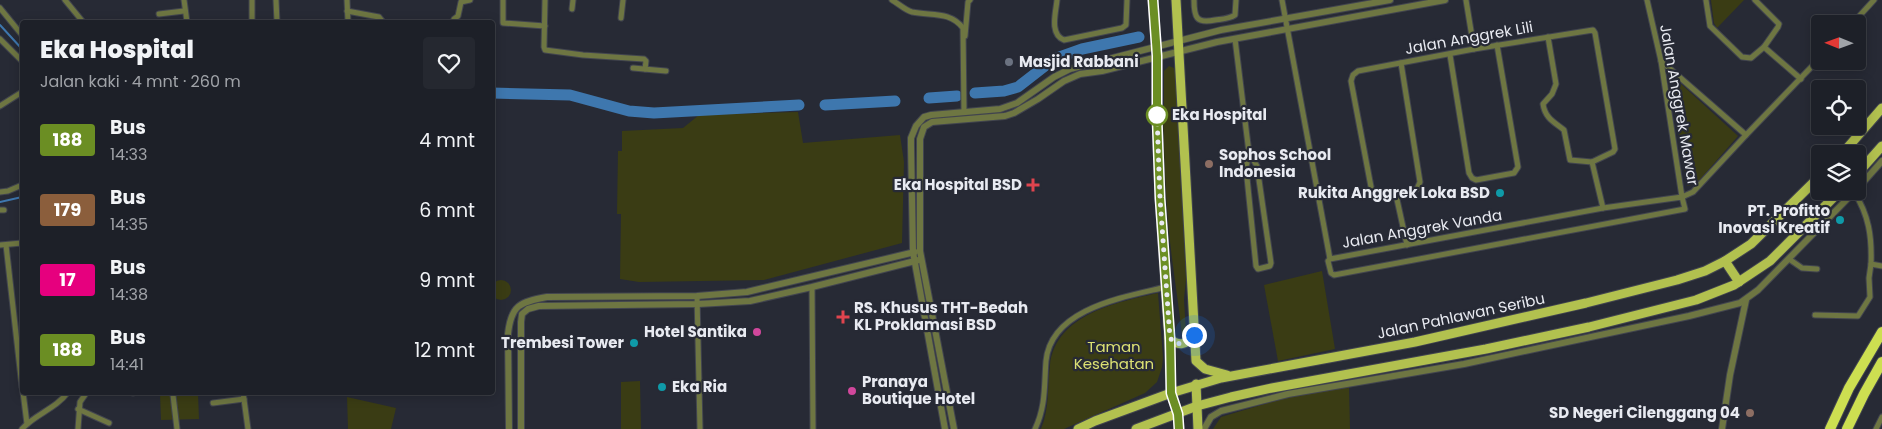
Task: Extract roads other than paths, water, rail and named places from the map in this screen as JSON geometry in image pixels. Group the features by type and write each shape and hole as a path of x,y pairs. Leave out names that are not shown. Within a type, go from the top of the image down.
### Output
{"highway":[{"path":"1830,429 1849,388 1882,332"},
{"path":"1847,429 1882,362"}],"main road":[{"path":"1153,0 1157,52 1157,117 1170,338 1171,393 1178,414 1179,429"},
{"path":"1176,0 1196,361 1205,369 1230,376"},
{"path":"1850,145 1882,108"},
{"path":"1866,164 1882,146"},
{"name":"Jalan Pahlawan Seribu","path":"1078,429 1196,384 1415,342 1577,305 1677,280 1705,271 1751,244 1811,185"},
{"path":"1136,429 1197,406 1272,388 1418,362 1589,327 1715,294 1739,282 1770,260 1831,200"},
{"path":"1725,261 1739,282"},
{"path":"1170,338 1174,342 1181,344 1187,343 1194,335"},
{"path":"1196,384 1198,429"}],"street":[{"path":"65,0 71,3 82,20"},
{"path":"184,0 186,20"},
{"path":"252,0 252,20"},
{"path":"276,0 277,20"},
{"path":"347,0 348,20"},
{"path":"454,20 458,16 461,2 470,0"},
{"path":"503,0 503,23 545,26"},
{"path":"545,0 544,47 548,52 644,59 646,69"},
{"path":"572,0 572,9"},
{"path":"621,18 623,0"},
{"path":"893,0 911,12 947,16 957,20 963,28 964,112"},
{"path":"964,41 967,27 968,2 970,0"},
{"path":"1057,0 1055,32 1059,38 1064,40 1122,28 1126,25 1127,0"},
{"path":"1194,0 1194,14 1198,20 1205,22 1235,16 1236,0"},
{"path":"1282,0 1329,260"},
{"path":"954,429 920,251 920,139 924,127 932,122 978,115 1017,103 1054,77 1070,69 1157,52 1221,30 1390,0"},
{"path":"1178,46 1235,38 1445,0"},
{"path":"1466,0 1474,49"},
{"name":"Jalan Anggrek Mawar","path":"1647,0 1661,61 1682,197 1694,192 1811,68"},
{"path":"1706,0 1710,26 1742,57 1751,58 1764,47 1779,24 1755,0"},
{"path":"1860,15 1874,0"},
{"path":"0,8 20,33"},
{"path":"159,14 184,11"},
{"path":"348,12 381,20"},
{"name":"Jalan Anggrek Lili","path":"1396,196 1377,196 1372,192 1351,81 1353,75 1358,71 1589,30 1593,30 1595,33 1615,149 1613,152 1592,162"},
{"path":"1548,37 1556,84 1552,94 1543,104 1544,111 1547,118 1564,130 1570,160 1592,162 1603,208"},
{"path":"1235,38 1248,152 1246,168 1256,266 1258,269 1270,266 1271,263 1257,166 1248,152"},
{"path":"0,39 20,59"},
{"path":"1450,54 1469,173 1476,180 1514,173 1518,166 1497,45"},
{"path":"1764,47 1801,79"},
{"path":"1661,61 1746,135"},
{"path":"1401,63 1420,182 1417,189 1396,196 1407,246"},
{"path":"633,68 666,71"},
{"path":"0,106 20,93"},
{"path":"945,429 913,252 911,146 913,131 918,122 931,115 964,112 978,115"},
{"path":"1866,179 1882,161"},
{"path":"0,192 20,187"},
{"name":"Jalan Anggrek Vanda","path":"1682,197 1685,210 1334,275 1331,274 1329,260 1603,208 1682,197"},
{"path":"1204,429 1211,417 1221,411 1288,394 1464,364 1689,316 1746,300 1790,260 1847,200"},
{"path":"1815,315 1858,316 1870,297 1871,234 1867,215 1860,200"},
{"path":"20,243 3,245 20,372"},
{"path":"509,429 509,320 513,312 530,300 547,297 697,296 747,292 920,251"},
{"path":"521,429 520,334 522,314 528,309 539,306 698,304 750,300 812,287 922,259"},
{"path":"1790,260 1802,268 1817,269"},
{"path":"1870,264 1882,266"},
{"path":"812,287 813,429"},
{"path":"1035,429 1041,417 1044,402 1046,359 1060,329 1086,311 1115,299 1166,287"},
{"path":"697,296 700,429"},
{"path":"1722,429 1730,375 1746,300"},
{"path":"513,312 522,314"},
{"path":"935,376 944,375"},
{"path":"23,395 27,424"},
{"path":"22,429 50,410 65,395"},
{"path":"78,429 78,409 85,395"},
{"path":"243,395 248,429"},
{"path":"173,396 177,429"},
{"path":"213,403 244,399"},
{"path":"78,409 109,423"},
{"path":"1876,429 1882,417"}],"waterway":[{"path":"0,25 20,47"},
{"path":"975,93 1004,91 1018,87 1054,59 1082,49 1139,37"},
{"path":"495,93 570,95 629,111 654,113 799,105"},
{"path":"929,98 957,96"},
{"path":"825,105 895,101"},
{"path":"0,202 20,197"}],"place":[{"name":"Masjid Rabbani","path":"1009,62"},
{"name":"Eka Hospital","path":"1157,115"},
{"name":"Sophos School Indonesia","path":"1209,164"},
{"name":"Eka Hospital BSD","path":"1033,185"},
{"name":"Rukita Anggrek Loka BSD","path":"1500,193"},
{"name":"PT. Profitto Inovasi Kreatif","path":"1840,220"},
{"name":"RS. Khusus THT-Bedah KL Proklamasi BSD","path":"843,317"},
{"name":"Hotel Santika","path":"757,332"},
{"name":"Trembesi Tower","path":"634,343"},
{"name":"Eka Ria","path":"662,387"},
{"name":"Pranaya Boutique Hotel","path":"852,391"},
{"name":"SD Negeri Cilenggang 04","path":"1750,413"}],"park label":[{"name":"Taman Kesehatan","path":"1114,356"}]}
